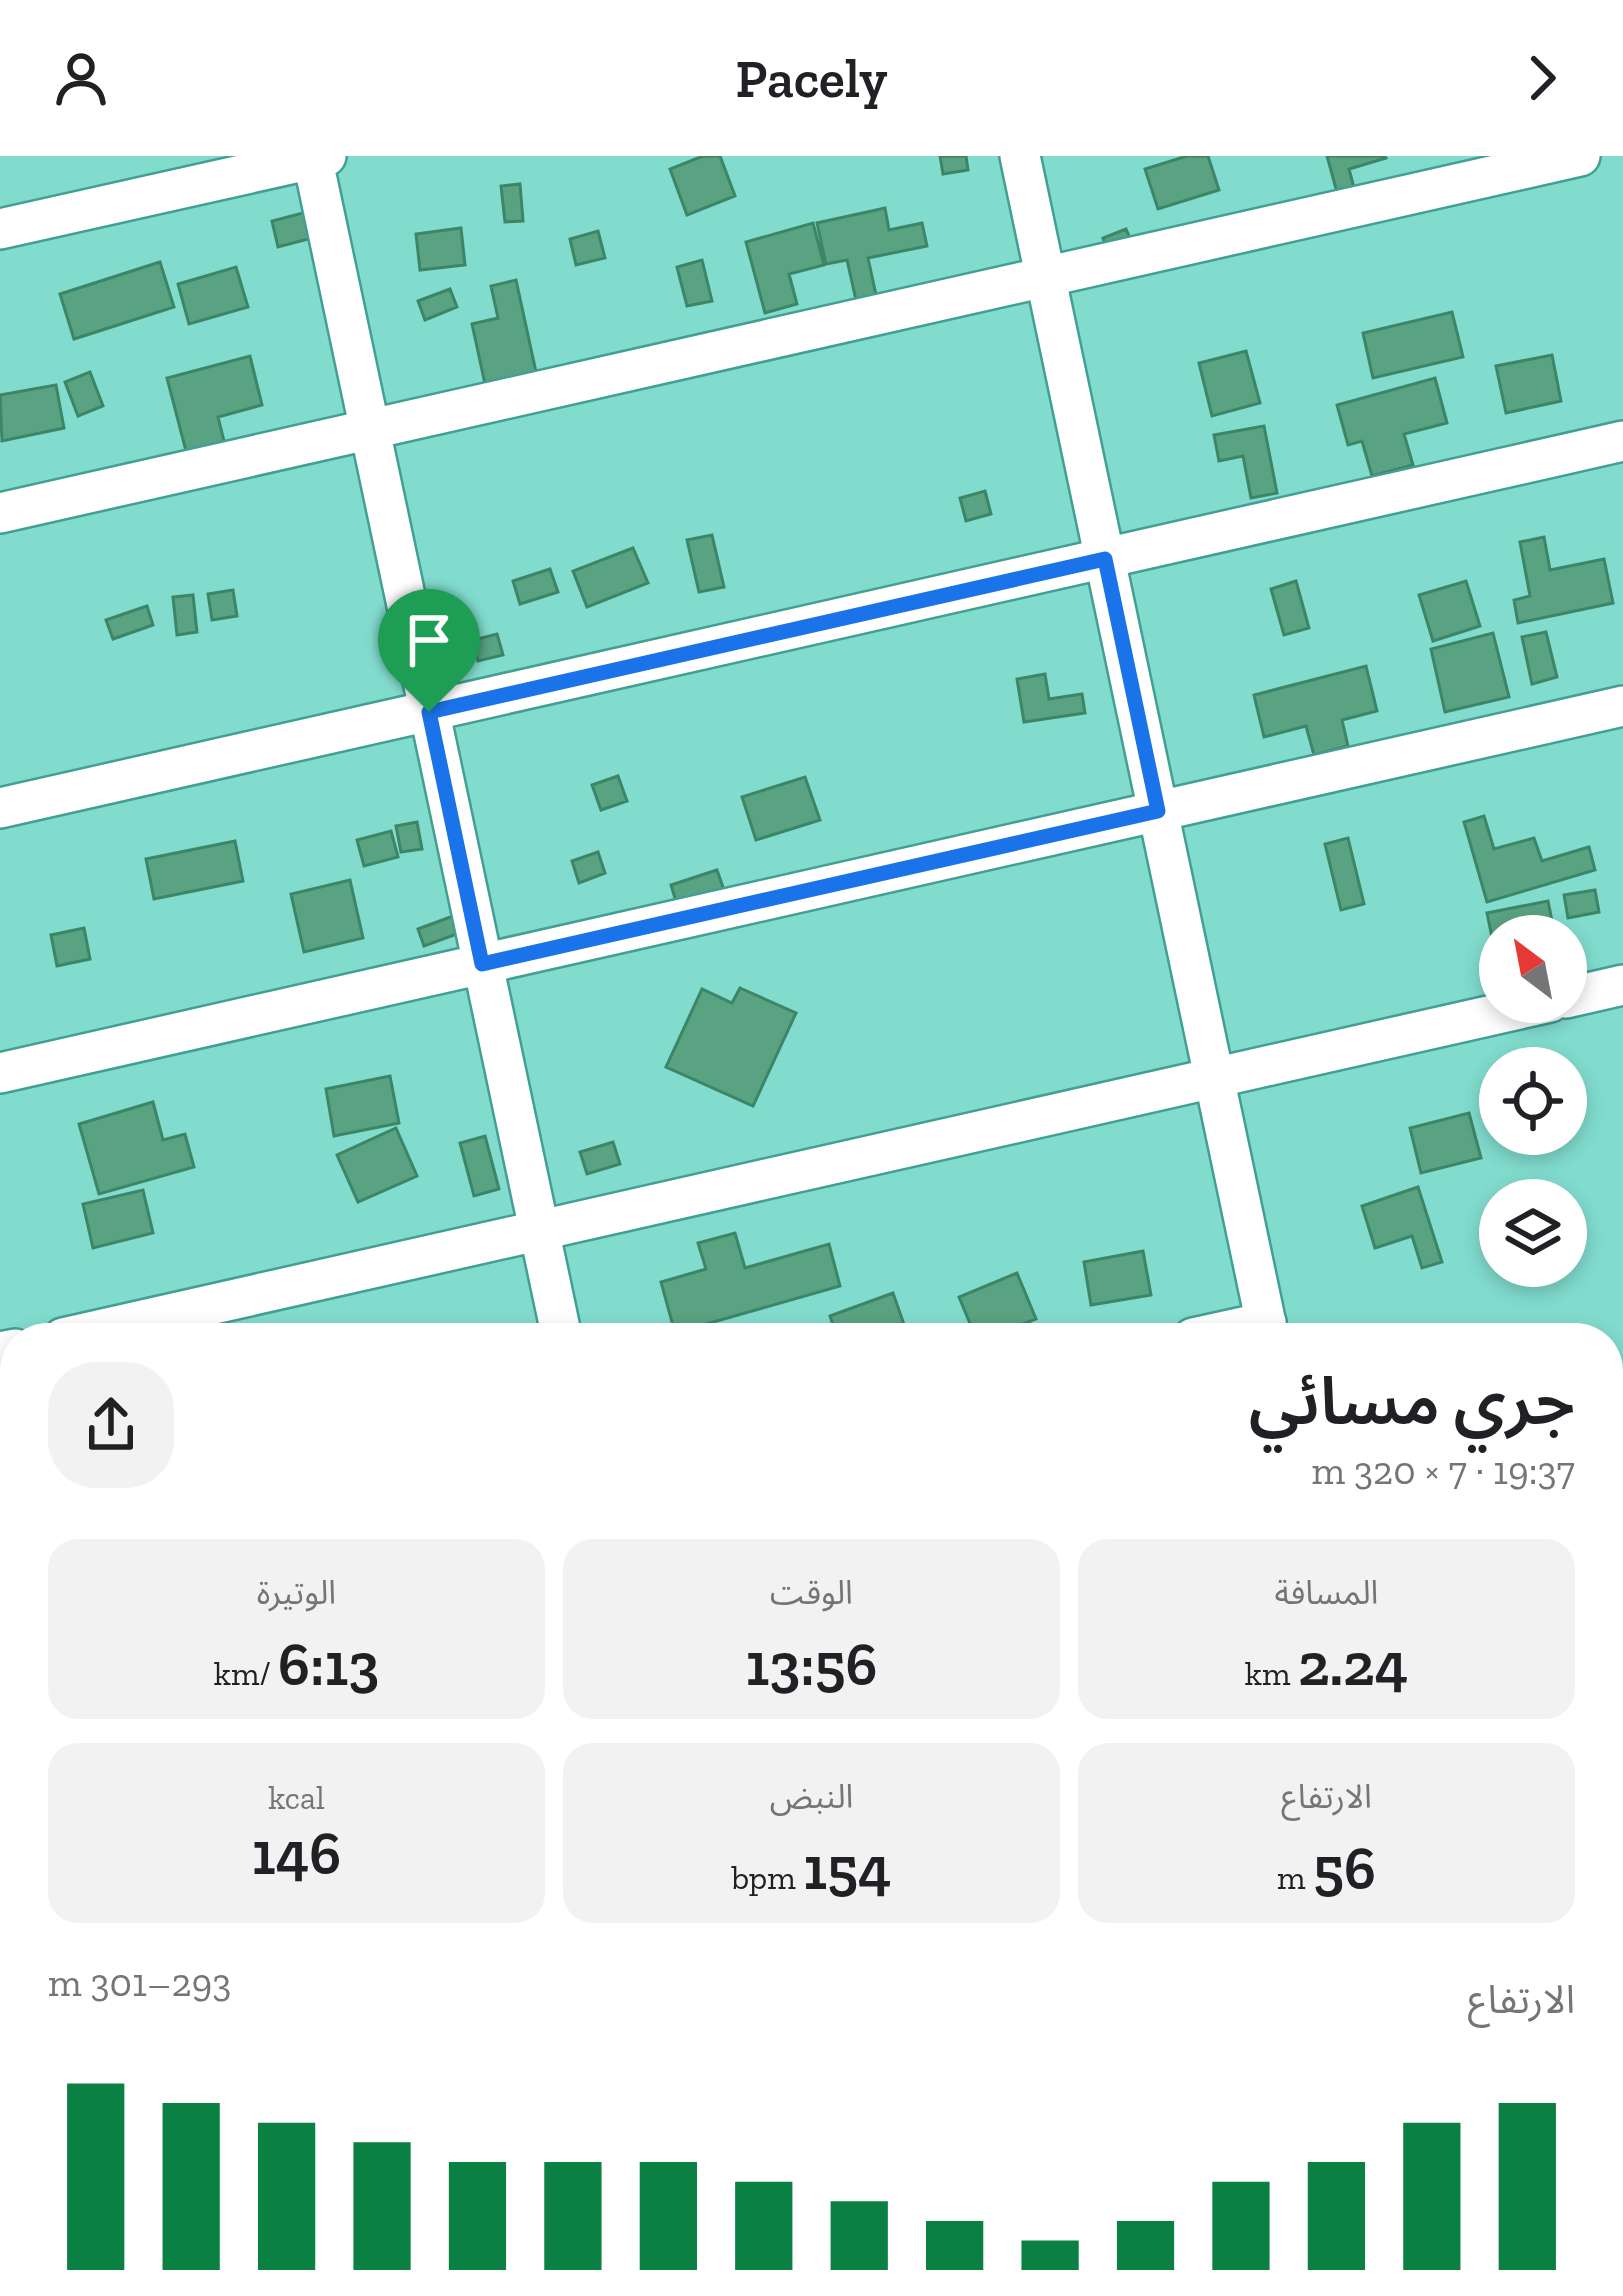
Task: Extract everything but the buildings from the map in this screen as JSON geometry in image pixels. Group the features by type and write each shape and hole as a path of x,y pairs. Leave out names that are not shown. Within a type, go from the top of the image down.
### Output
{"street":[{"path":"1020,156 1266,1323"},
{"path":"0,513 1580,156"},
{"path":"0,229 317,157 370,431 559,1323"},
{"path":"0,808 1623,441"},
{"path":"0,1073 1623,706"},
{"path":"1587,994 1623,986"},
{"path":"130,1323 1479,1018"}],"route":[{"path":"1105,559 1158,811 482,964 429,712 1105,559"}]}
